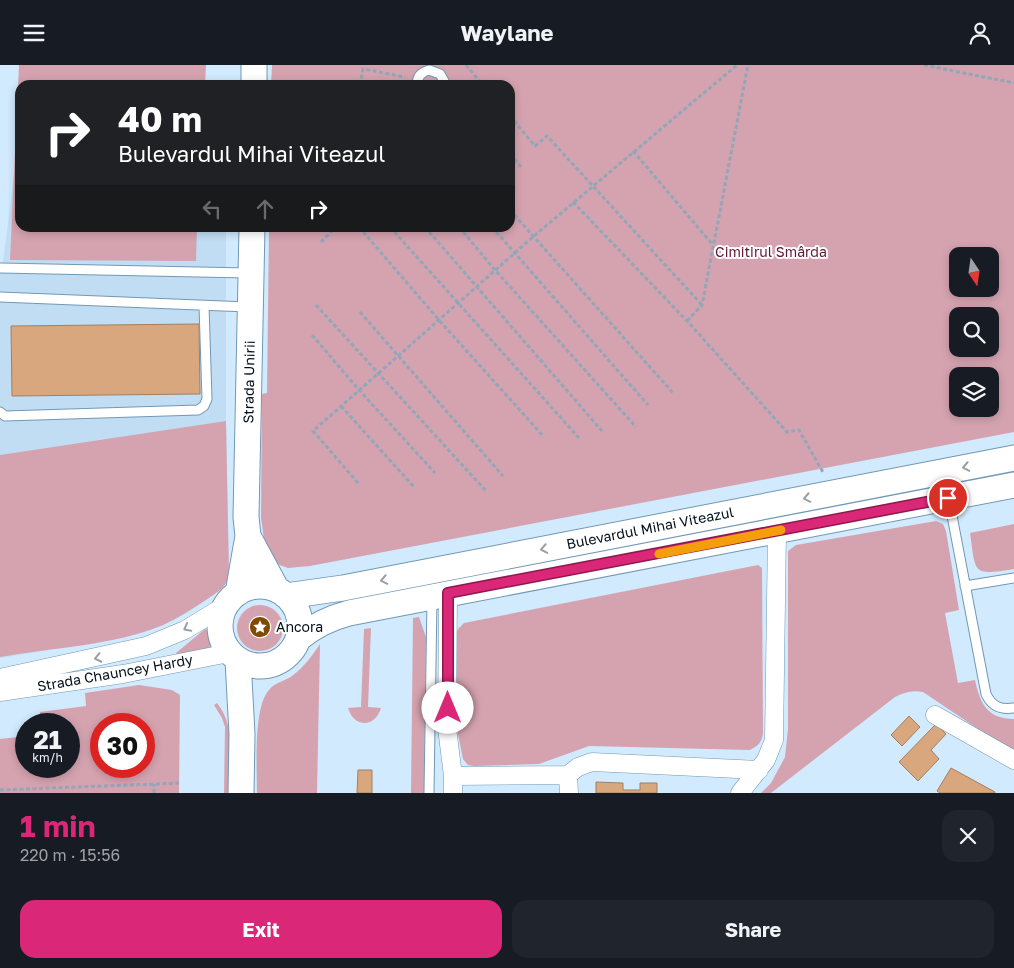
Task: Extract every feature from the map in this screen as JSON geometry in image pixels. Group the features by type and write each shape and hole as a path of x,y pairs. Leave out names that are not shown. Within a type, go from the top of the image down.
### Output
{"main road":[{"path":"254,65 254,80"},
{"name":"Strada Unirii","path":"232,599 248,536 246,517 252,232"},
{"name":"Bulevardul Mihai Viteazul","path":"282,593 343,588 1014,458"},
{"name":"Bulevardul Mihai Viteazul","path":"299,638 310,629 332,617 1014,485"},
{"name":"Strada Unirii","path":"248,536 282,593"},
{"path":"254,587 266,587 282,593 294,605 299,615 299,638 294,648 286,657 266,667 248,665 234,657 223,643 220,633 221,615 232,599 254,587"},
{"path":"234,657 242,734 241,793"},
{"path":"242,734 252,697 266,667"}],"street":[{"path":"740,793 759,770 774,740 777,531"},
{"path":"440,595 453,785 568,775 578,767 592,761 759,770"},
{"name":"Strada Chauncey Hardy","path":"0,678 146,646 185,630 232,599"},
{"name":"Strada Chauncey Hardy","path":"0,692 234,657"},
{"path":"935,715 1014,760"},
{"path":"568,775 569,793"}],"lane":[{"path":"419,80 423,72 432,67 442,76 442,80"},
{"path":"0,268 251,273"},
{"path":"0,297 251,307"},
{"path":"0,413 5,416 198,410 204,406 207,399 204,306"},
{"path":"948,498 986,694 997,707 1004,709 1014,708"},
{"path":"965,586 1014,578"},
{"path":"429,793 440,595"}],"path":[{"path":"466,65 479,80"},
{"path":"358,483 313,431 573,202 737,65"},
{"path":"687,321 702,305 748,65"},
{"path":"924,65 1014,83"},
{"path":"361,80 363,69 410,80"},
{"path":"515,122 536,146 547,135 702,305"},
{"path":"633,151 714,246"},
{"path":"515,160 522,168"},
{"path":"573,202 687,321 787,432 799,430 825,476"},
{"path":"515,215 673,393"},
{"path":"321,242 331,232"},
{"path":"363,232 544,437"},
{"path":"395,232 579,438"},
{"path":"429,232 602,431"},
{"path":"463,232 636,427"},
{"path":"496,232 648,405"},
{"path":"316,305 486,491"},
{"path":"360,312 503,476"},
{"path":"312,335 435,473"},
{"path":"341,406 414,487"},
{"path":"0,790 180,783"},
{"path":"154,784 154,793"}],"shaded area":[{"path":"15,167 15,232 226,232 226,421 229,576 226,586 187,613 162,626 103,641 0,658 0,271 2,271"}],"green space":[{"path":"19,65 206,65 205,80 18,80"},
{"name":"Cimitirul Smârda","path":"272,65 1014,65 1014,432 310,566 288,568 277,564 265,545 261,518 262,394 267,393 269,232 515,232 515,80 271,80"},
{"path":"15,152 15,232 197,232 196,261 10,260"},
{"path":"226,421 229,576 223,587 180,616 145,632 104,642 0,657 0,455"},
{"path":"936,521 943,524 946,531 959,610 945,613 958,683 975,680 979,696 991,713 1014,719 1014,753 923,692 915,691 895,697 771,793 761,793 771,783 785,757 788,729 788,551 796,545"},
{"path":"1014,524 1014,569 990,572 978,569 973,556 970,533"},
{"path":"758,565 762,568 763,734 760,742 755,747 750,750 589,746 539,764 474,766 468,765 463,759 456,724 456,635 458,629 464,623"},
{"path":"255,605 265,605 279,615 283,628 279,641 273,647 265,651 255,651 241,641 237,633 237,623 247,609"},
{"path":"419,617 426,637 424,793 411,793 413,618"},
{"path":"371,628 368,707 381,708 374,719 364,723 355,719 348,708 361,707 364,629"},
{"path":"205,629 209,631 212,644 209,648 178,656 176,653"},
{"path":"320,644 317,793 257,793 258,724 264,698 271,688 300,669"},
{"path":"139,685 172,690 180,695 179,793 0,793 0,739 15,737 15,778 80,778 80,713 40,712 86,706 85,693"},
{"path":"217,703 223,713 230,734 229,793 224,793 225,727 214,705"}],"building":[{"path":"199,324 200,394 12,396 11,326"},
{"path":"909,716 920,727 902,746 891,735"},
{"path":"936,724 946,734 931,750 939,759 918,781 899,762"},
{"path":"951,768 995,793 940,793 937,791"},
{"path":"358,770 372,770 372,793 357,793"},
{"path":"596,782 623,783 623,790 640,790 640,783 657,783 657,793 596,793"}],"slow traffic":[{"path":"659,554 781,530"}],"place":[{"name":"Ancora","path":"260,627"}],"route":[{"path":"448,708 448,593 948,498"}]}
